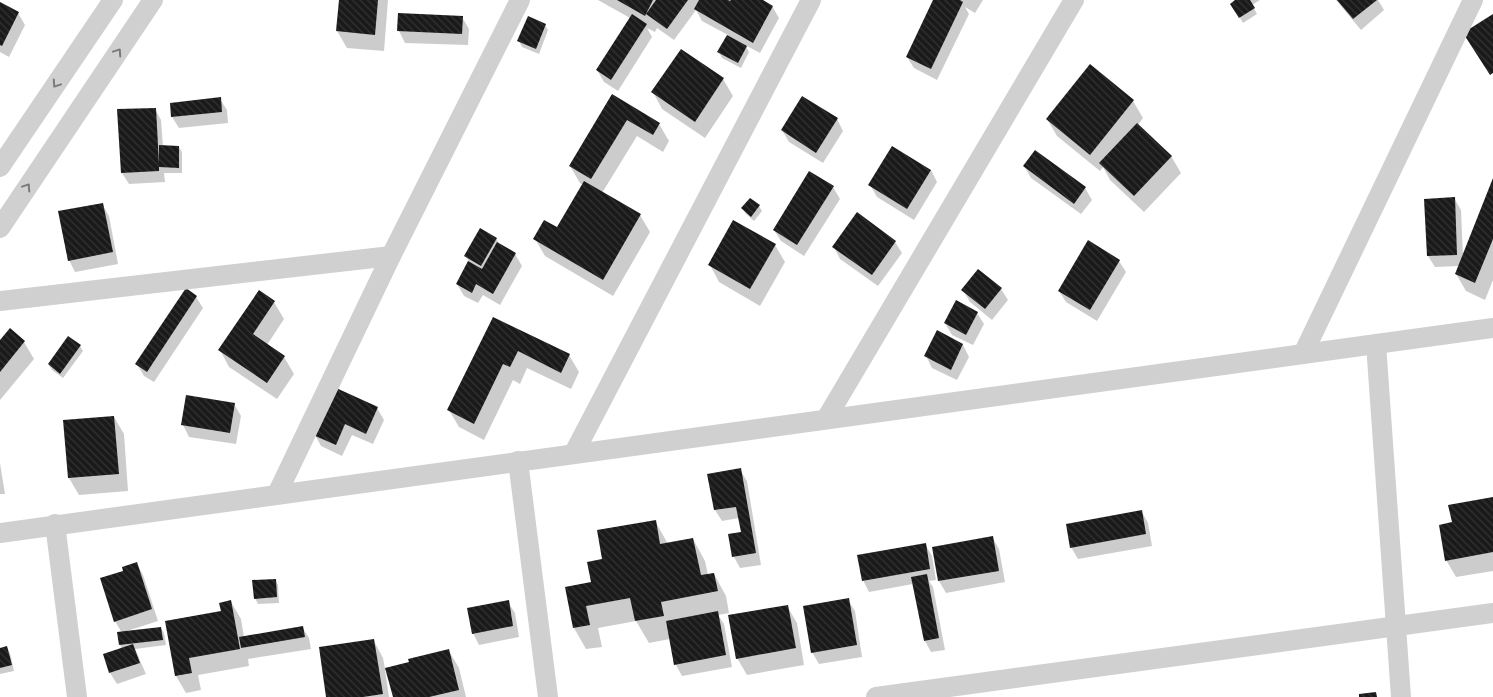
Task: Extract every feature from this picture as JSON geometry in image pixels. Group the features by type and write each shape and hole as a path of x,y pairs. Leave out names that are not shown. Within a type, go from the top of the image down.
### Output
{"street":[{"path":"0,167 113,0"},
{"path":"0,228 153,0"},
{"path":"277,494 391,256 520,0"},
{"path":"574,453 811,0"},
{"path":"826,419 1074,0"},
{"path":"1303,354 1473,0"},
{"path":"0,302 391,256"},
{"path":"0,533 1493,328"},
{"path":"1376,344 1402,697"},
{"path":"518,461 548,697"},
{"path":"55,524 77,697"},
{"path":"876,697 1493,613"}],"building":[{"path":"339,0 378,0 375,35 336,31"},
{"path":"617,0 653,0 645,16"},
{"path":"656,0 688,0 667,29 646,14"},
{"path":"699,0 763,0 773,6 753,43 694,9"},
{"path":"933,0 960,0 963,2 931,69 906,57"},
{"path":"1235,0 1250,0 1255,8 1239,18 1230,4"},
{"path":"1337,0 1377,0 1353,19"},
{"path":"0,2 19,12 2,46 0,45"},
{"path":"398,13 463,16 462,34 397,31"},
{"path":"632,14 647,24 611,80 596,70"},
{"path":"1493,14 1493,73 1490,75 1463,33"},
{"path":"528,16 546,24 536,49 517,41"},
{"path":"727,35 747,46 738,63 717,52"},
{"path":"681,49 724,78 695,122 651,92"},
{"path":"1090,64 1134,100 1090,155 1046,119"},
{"path":"612,94 660,123 653,135 627,120 591,179 569,166"},
{"path":"802,96 838,118 816,153 781,130"},
{"path":"221,97 222,112 171,117 170,103"},
{"path":"156,108 159,164 159,145 179,146 179,168 159,167 159,171 121,173 117,109"},
{"path":"1137,123 1172,156 1134,196 1099,163"},
{"path":"892,146 931,170 907,209 868,185"},
{"path":"1035,150 1086,187 1074,204 1023,166"},
{"path":"809,171 834,186 797,245 773,230"},
{"path":"1493,178 1493,239 1475,283 1455,274"},
{"path":"584,181 641,214 603,280 533,239 544,220 557,227"},
{"path":"1455,197 1457,255 1427,256 1424,199"},
{"path":"750,198 760,205 751,217 741,208"},
{"path":"103,203 113,252 68,261 58,211"},
{"path":"857,212 896,241 872,275 832,247"},
{"path":"733,220 776,244 750,289 708,265"},
{"path":"480,228 497,238 481,266 464,256"},
{"path":"1088,240 1120,260 1090,310 1058,291"},
{"path":"497,242 516,253 493,294 476,284 472,293 456,284 468,261 482,269"},
{"path":"978,269 1002,288 985,309 961,290"},
{"path":"186,288 197,296 147,372 135,364"},
{"path":"259,290 275,301 253,334 285,356 267,383 218,350"},
{"path":"956,300 978,312 966,335 944,323"},
{"path":"493,317 570,354 561,373 518,351 510,367 503,364 474,424 447,410"},
{"path":"10,328 25,341 0,372 0,340"},
{"path":"937,330 963,344 951,370 924,356"},
{"path":"68,336 81,345 60,374 48,364"},
{"path":"334,387 378,407 366,434 345,424 336,445 313,435"},
{"path":"186,395 235,403 230,433 181,425"},
{"path":"114,416 119,474 68,478 63,420"},
{"path":"741,468 756,553 732,557 728,534 741,532 736,507 714,510 707,474"},
{"path":"1493,497 1493,552 1445,561 1439,525 1452,522 1448,505"},
{"path":"1142,510 1146,534 1070,548 1066,524"},
{"path":"656,520 660,544 693,538 701,575 714,573 718,591 661,602 664,616 635,621 630,598 586,606 590,625 573,628 565,587 591,582 587,562 602,559 597,530"},
{"path":"993,536 999,571 938,581 932,547"},
{"path":"926,543 930,569 862,581 857,555"},
{"path":"137,562 152,609 114,622 100,578 123,571 122,567"},
{"path":"927,574 939,638 924,641 911,577"},
{"path":"276,579 277,597 254,599 252,580"},
{"path":"849,598 857,645 811,653 803,606"},
{"path":"231,600 240,649 189,658 192,673 175,676 165,621 221,611 219,603"},
{"path":"509,600 513,626 472,634 467,608"},
{"path":"788,605 796,648 736,659 728,615"},
{"path":"718,611 726,655 674,665 666,621"},
{"path":"303,626 305,637 241,648 239,637"},
{"path":"161,627 163,640 119,645 117,632"},
{"path":"374,639 383,694 363,697 326,697 319,647"},
{"path":"133,644 140,663 109,673 103,654"},
{"path":"7,646 12,665 0,668 0,648"},
{"path":"449,649 459,690 429,697 393,697 385,668 409,662 408,659"},
{"path":"1376,692 1377,697 1359,697 1359,694"}]}
